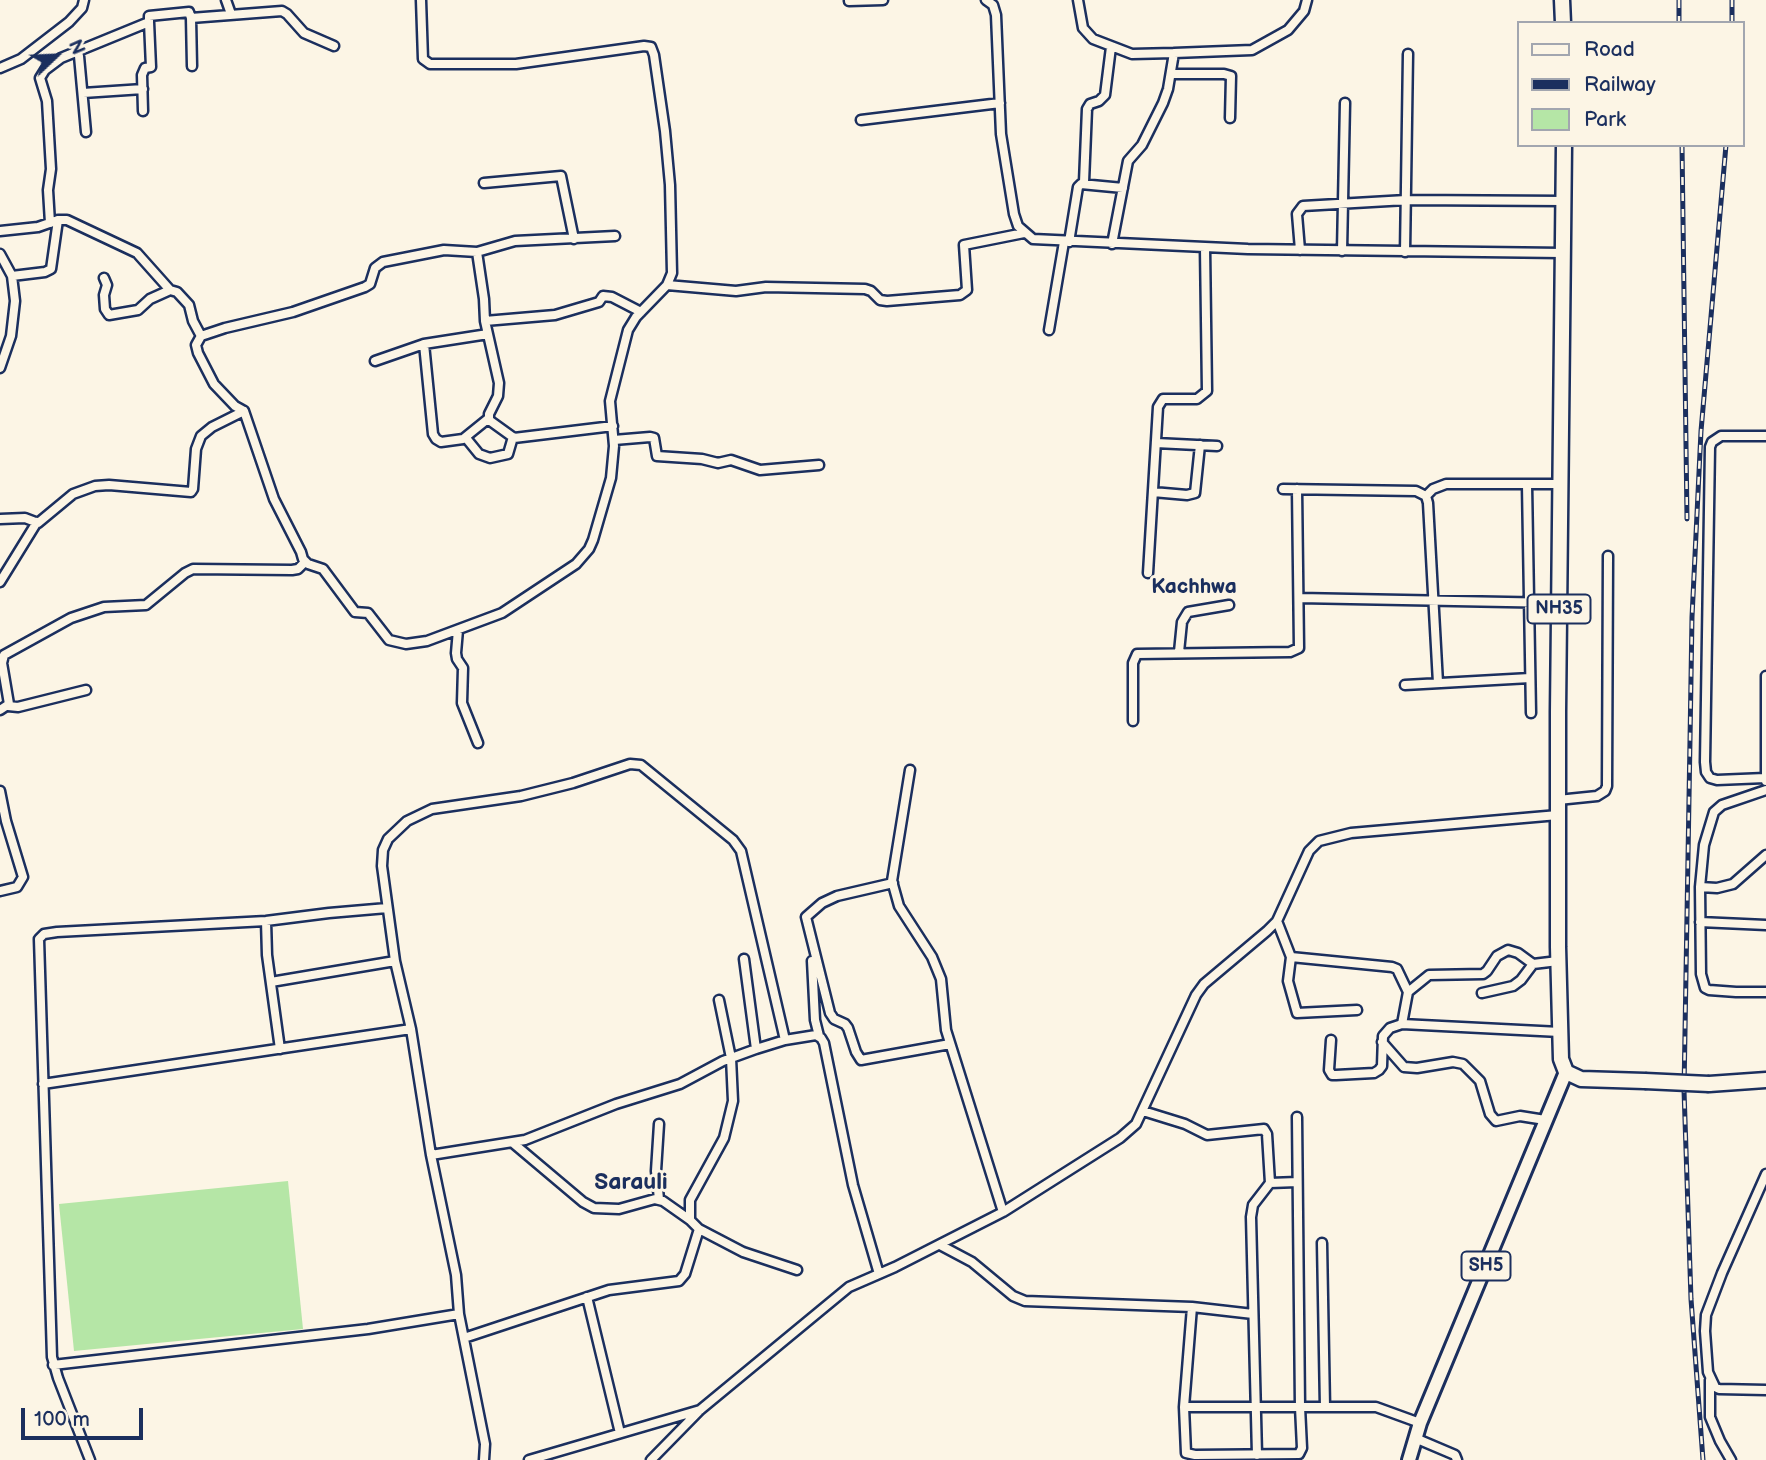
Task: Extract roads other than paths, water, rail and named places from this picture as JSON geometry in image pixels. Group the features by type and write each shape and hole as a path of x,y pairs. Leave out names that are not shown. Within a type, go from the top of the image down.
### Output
{"highway":[{"path":"1562,0 1563,21"},
{"name":"NH35","path":"1563,147 1558,807 1560,1032 1561,1059 1566,1072"},
{"path":"1566,1072 1581,1079 1709,1084 1766,1080"}],"main road":[{"name":"SH5","path":"1409,1460 1420,1423 1566,1072"}],"street":[{"path":"0,68 22,59 69,22 82,8 84,0"},
{"path":"188,0 192,66"},
{"path":"226,0 231,14"},
{"path":"276,0 278,11"},
{"path":"421,0 423,59 430,64 516,64 650,47 654,55 670,185 672,268 667,285 628,330 611,395 614,440 611,478 593,540 584,556 490,619 415,644 389,640 368,613 355,612 323,569 305,562 274,499 244,411 235,406 214,384 198,353 196,345 201,336 293,312 365,287 370,284 375,268 383,262 444,250 477,251 514,241 615,236"},
{"path":"849,1 883,0"},
{"path":"986,0 993,5 996,15 1004,158 1014,214 1018,226 1033,239 1205,248 1562,253"},
{"path":"1079,0 1083,28 1093,39 1132,54 1252,50 1288,30 1304,10 1307,0"},
{"path":"143,111 142,75 145,68 151,67 149,16 278,11 287,14 304,33 334,46"},
{"path":"12,276 45,272 51,268 54,221 48,190 51,169 47,101 40,78 51,65 76,51 149,22"},
{"path":"1049,330 1078,187 1084,182 1087,109 1090,104 1105,95 1111,47"},
{"path":"76,51 79,55 86,132"},
{"path":"1112,244 1128,162 1146,140 1166,96 1174,53"},
{"path":"1405,252 1408,54"},
{"path":"1171,74 1231,76 1230,118"},
{"path":"83,93 143,89"},
{"path":"861,120 1000,103"},
{"path":"1342,251 1345,103"},
{"path":"484,183 561,176 573,239"},
{"path":"1084,182 1123,188"},
{"path":"1300,250 1297,214 1300,208 1406,200 1564,201"},
{"path":"0,231 38,227 67,220 132,250 170,290 177,292 189,304 193,321 201,336"},
{"path":"667,285 736,291 766,287 865,289 871,290 880,300 887,301 960,295 967,290 964,245 1024,233"},
{"path":"1148,573 1160,402 1170,398 1197,399 1207,391 1205,248"},
{"path":"424,344 434,436 442,442 466,438 489,418 498,396 499,383 485,321 477,251"},
{"path":"0,254 12,276 15,301 11,336 3,353 0,369"},
{"path":"104,278 107,285 104,295 105,309 109,316 138,310 150,299 170,290"},
{"path":"485,321 555,315 598,302 603,296 612,297 641,312"},
{"path":"375,361 424,344 488,334"},
{"path":"0,582 37,522 73,494 95,486 191,492 196,449 201,436 212,427 244,411"},
{"path":"489,418 513,438 613,426"},
{"path":"1766,436 1721,436 1712,442 1710,447 1705,762 1710,778 1765,780 1766,676"},
{"path":"614,440 650,437 654,438 657,456 702,459 718,463 733,461 760,470 819,465"},
{"path":"466,438 478,454 491,458 508,454 513,438"},
{"path":"1156,443 1217,446"},
{"path":"1153,492 1187,495 1195,493 1200,445"},
{"path":"1426,496 1433,489 1446,484 1560,484"},
{"path":"1527,485 1531,713"},
{"path":"1283,489 1416,491 1426,496 1429,503 1438,683"},
{"path":"1133,721 1134,657 1143,653 1299,648 1297,489"},
{"path":"0,519 37,522"},
{"path":"652,1460 700,1410 853,1284 940,1245 1003,1212 1120,1138 1136,1124 1196,995 1276,921 1309,850 1326,838 1558,807 1597,796 1605,791 1608,556"},
{"path":"86,690 19,707 4,708 4,655 80,614 104,607 146,605 193,569 292,570 298,569 305,562"},
{"path":"1299,598 1559,603"},
{"path":"1179,652 1182,622 1188,612 1229,606"},
{"path":"458,630 456,653 463,668 462,703 478,743"},
{"path":"1405,685 1531,678"},
{"path":"484,1460 485,1444 459,1314 456,1275 431,1154 411,1029 395,961 387,908 383,850 394,831 421,813 441,806 521,796 573,783 630,764 638,764 733,840 741,851 785,1040"},
{"path":"910,770 892,883 899,906 937,968 943,990 945,1025 950,1044 1003,1212"},
{"path":"1766,790 1722,805 1714,812 1704,845 1700,887 1701,974 1705,988 1766,992"},
{"path":"0,791 23,877 17,887 0,891"},
{"path":"1700,887 1717,888 1733,884 1766,855"},
{"path":"892,883 837,896 810,911 805,919 832,1017 847,1025 859,1059 950,1044"},
{"path":"90,1460 53,1365 37,944 41,936 57,932 266,921 387,908"},
{"path":"266,921 267,955 280,1049"},
{"path":"1276,921 1291,957 1288,981 1297,1013 1357,1010"},
{"path":"1700,922 1766,925"},
{"path":"812,944 815,1020 819,1036 824,1043 853,1185 879,1274"},
{"path":"1408,992 1433,973 1483,974 1497,956 1508,950 1518,953 1533,964 1559,961"},
{"path":"1291,957 1392,967 1399,973 1408,992 1402,1024"},
{"path":"744,959 755,1049"},
{"path":"271,982 395,961"},
{"path":"1482,993 1513,986 1521,981 1533,964"},
{"path":"690,1220 690,1200 719,1149 728,1125 734,1093 732,1058 719,1000"},
{"path":"1331,1041 1329,1070 1332,1075 1336,1075 1374,1073 1379,1070 1385,1032 1402,1024 1560,1032"},
{"path":"43,1084 411,1029"},
{"path":"431,1154 513,1143 548,1133 615,1104 671,1088 755,1049 785,1040 819,1036"},
{"path":"1382,1042 1404,1067 1417,1068 1453,1062 1463,1064 1482,1085 1490,1114 1496,1121 1520,1116 1545,1120"},
{"path":"1143,1111 1185,1124 1207,1135 1264,1129 1267,1134 1270,1183 1253,1205 1251,1217 1257,1455"},
{"path":"1192,1307 1184,1407 1186,1453 1282,1458 1301,1452 1297,1117"},
{"path":"659,1124 656,1171 659,1199"},
{"path":"513,1143 583,1202 594,1208 619,1209 659,1199 699,1229 743,1252 797,1270"},
{"path":"1731,1460 1710,1417 1706,1315 1749,1207 1766,1174"},
{"path":"1270,1183 1297,1182"},
{"path":"464,1338 609,1290 679,1280 685,1274 699,1229"},
{"path":"1322,1243 1325,1407"},
{"path":"940,1245 972,1262 1013,1296 1025,1301 1192,1307 1253,1314"},
{"path":"587,1297 620,1433"},
{"path":"53,1365 368,1329 459,1314"},
{"path":"1710,1380 1719,1389 1766,1390"},
{"path":"1184,1407 1376,1407 1420,1423"},
{"path":"529,1460 700,1410"},
{"path":"1415,1438 1455,1455 1457,1460"}],"railway":[{"path":"1679,0 1679,21"},
{"path":"1732,0 1732,21"},
{"path":"1682,147 1687,519"},
{"path":"1703,1460 1691,1299 1684,1090 1692,617 1701,431 1726,147"}],"district":[{"name":"Kachhwa","path":"1194,588"},
{"name":"Sarauli","path":"631,1183"}]}
